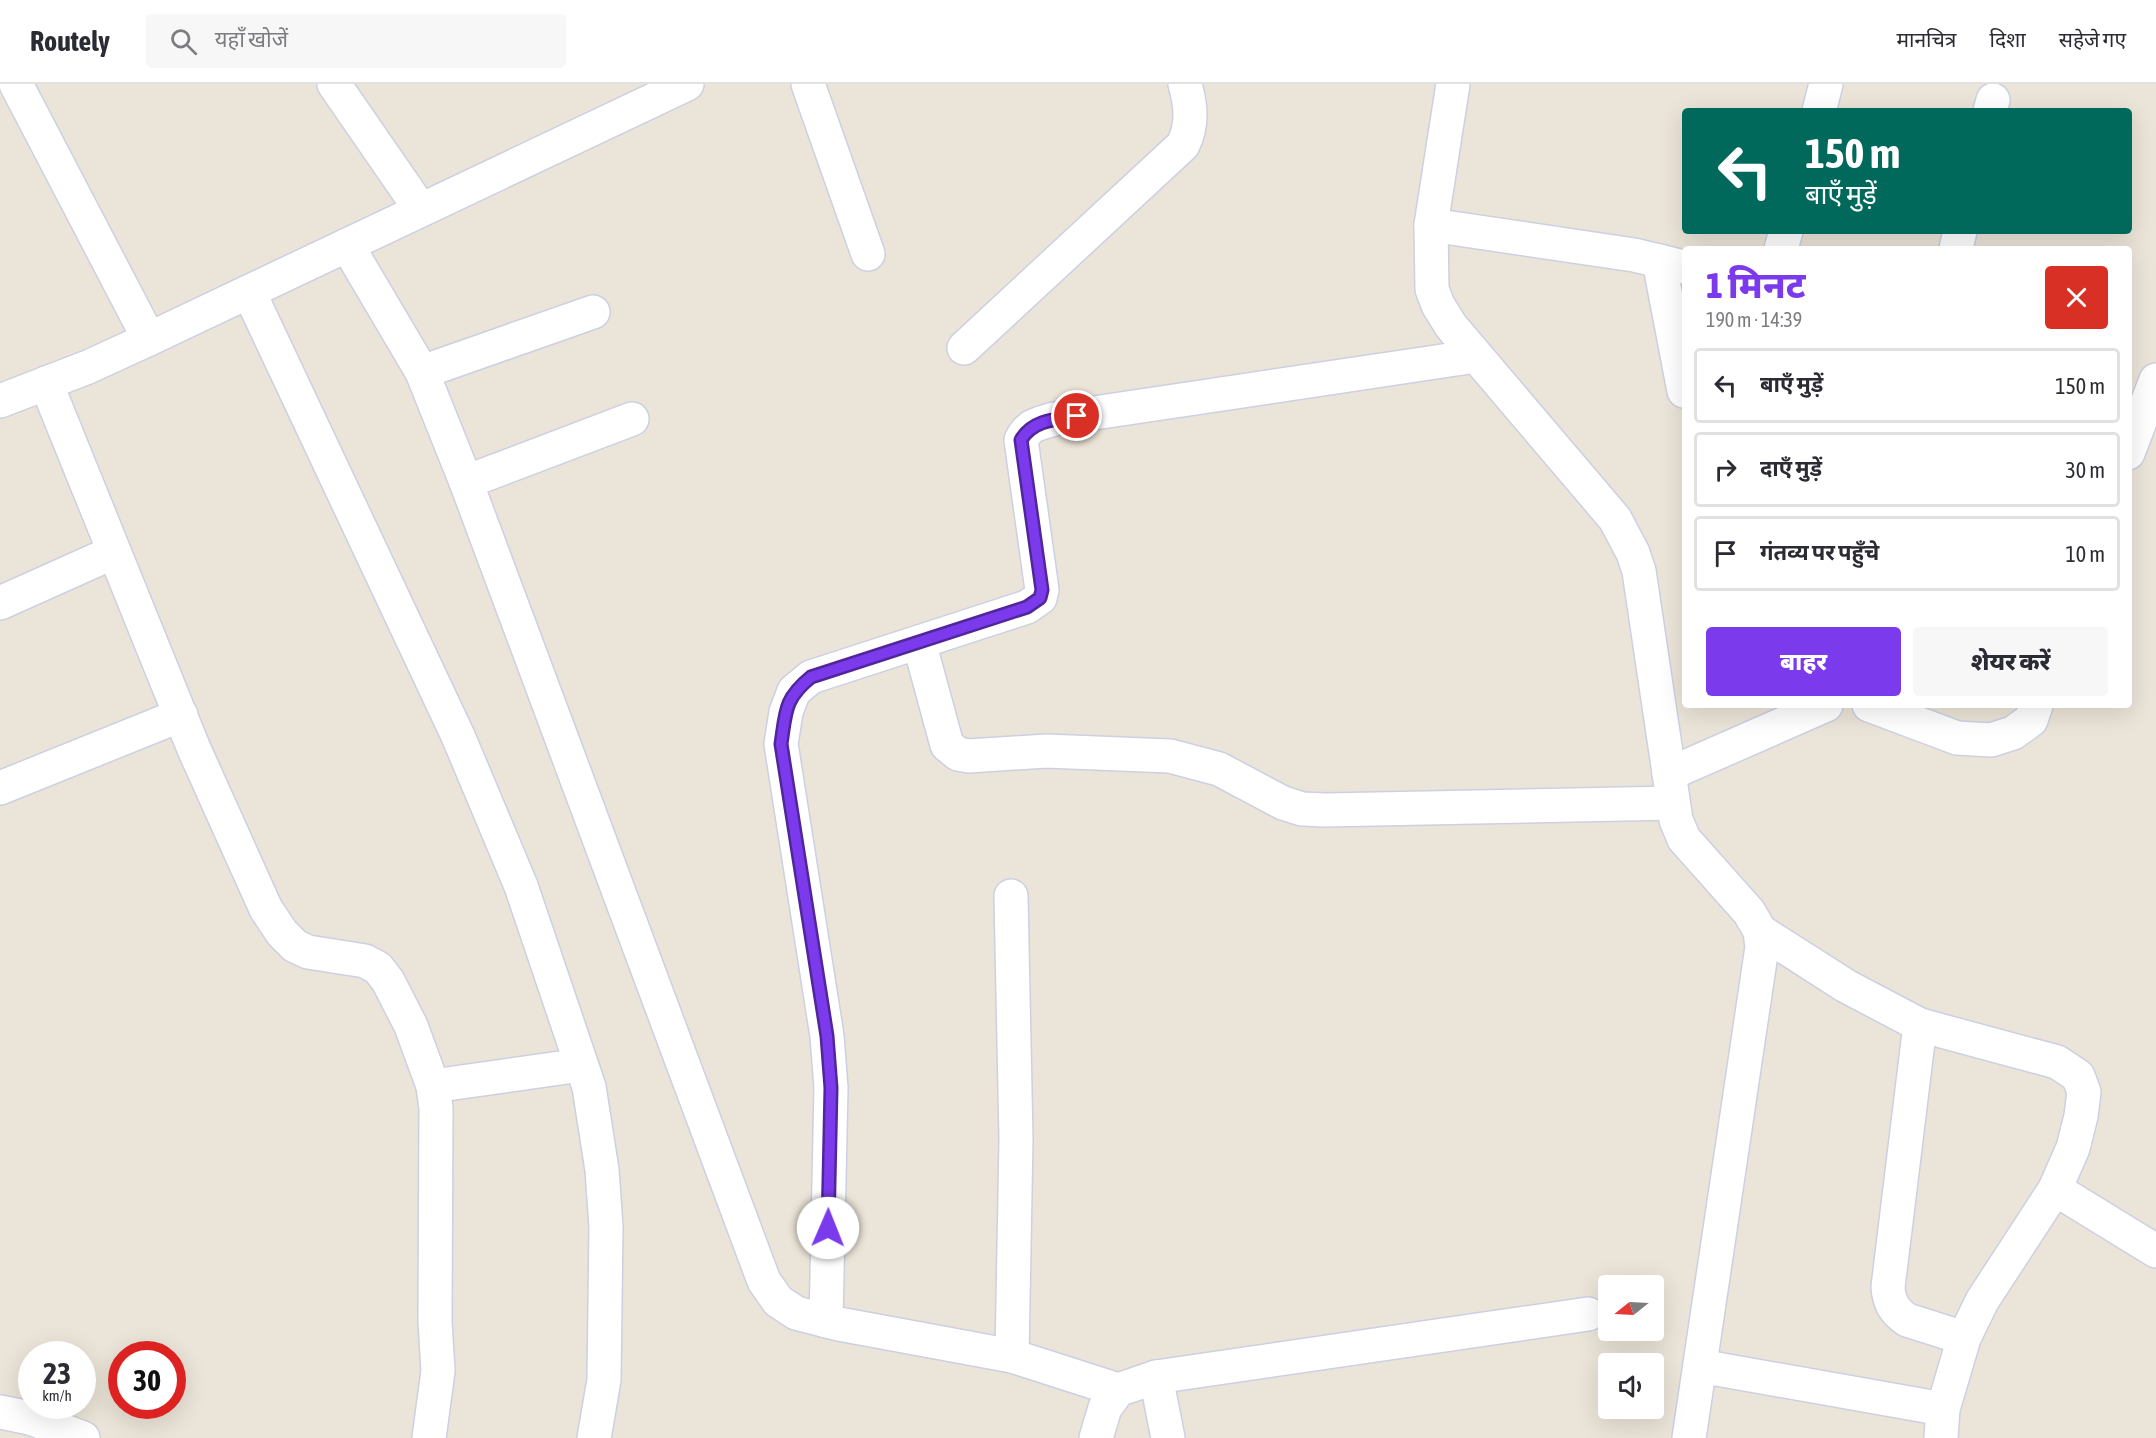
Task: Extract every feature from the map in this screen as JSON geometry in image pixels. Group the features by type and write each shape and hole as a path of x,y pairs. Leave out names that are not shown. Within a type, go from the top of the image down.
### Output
{"street":[{"path":"16,84 149,339"},
{"path":"0,401 88,367 149,339 687,84"},
{"path":"808,84 868,254"},
{"path":"964,348 1183,145 1189,132 1191,119 1185,84"},
{"path":"1453,84 1431,225 1432,289 1438,305 1451,326 1615,519 1633,553 1639,571 1676,820 1684,839 1749,912 1760,931 1762,947 1689,1438"},
{"path":"1820,108 1826,84"},
{"path":"339,86 421,210"},
{"path":"1431,225 1623,253 1672,264 1682,370"},
{"path":"347,245 422,372 466,482 764,1281 778,1302 796,1313 826,1321 1012,1356 1118,1390"},
{"path":"249,292 458,736 521,886 589,1087 602,1170 606,1227 604,1380 594,1438"},
{"path":"422,372 593,312"},
{"path":"826,1321 831,1088 827,1036 781,744 786,712 794,691 811,677 1027,607 1040,598 1042,590 1021,440 1026,430 1035,425 1054,419 1476,356"},
{"path":"2132,443 2156,380"},
{"path":"46,383 181,715 266,909 294,946 308,952 365,961 378,968 388,981 411,1026 434,1086 436,1108 435,1321 438,1371 429,1438"},
{"path":"466,482 632,418"},
{"path":"0,603 114,552"},
{"path":"919,642 947,745 958,754 969,756 1046,750 1170,756 1219,769 1283,803 1302,809 1325,810 1671,789 1820,708"},
{"path":"1877,708 1957,738 1991,740 2013,733 2031,720 2035,708"},
{"path":"0,788 181,715"},
{"path":"1011,896 1016,1139 1012,1356"},
{"path":"1700,1366 1942,1424 1964,1338 1982,1301 2055,1189 2073,1148 2081,1116 2084,1092 2078,1076 2057,1062 1920,1025 1846,987 1760,931"},
{"path":"1920,1025 1888,1296 1899,1314 1907,1320 1964,1338"},
{"path":"434,1086 581,1065"},
{"path":"2055,1189 2156,1251"},
{"path":"1096,1438 1105,1408 1118,1390 1156,1377 1588,1314"},
{"path":"1156,1377 1168,1438"},
{"path":"0,1412 30,1418 83,1438"}],"route":[{"path":"828,1228 831,1088 827,1036 781,744 786,712 794,691 811,677 1027,607 1040,598 1042,590 1021,440 1026,430 1035,425 1054,419 1077,416"}]}
